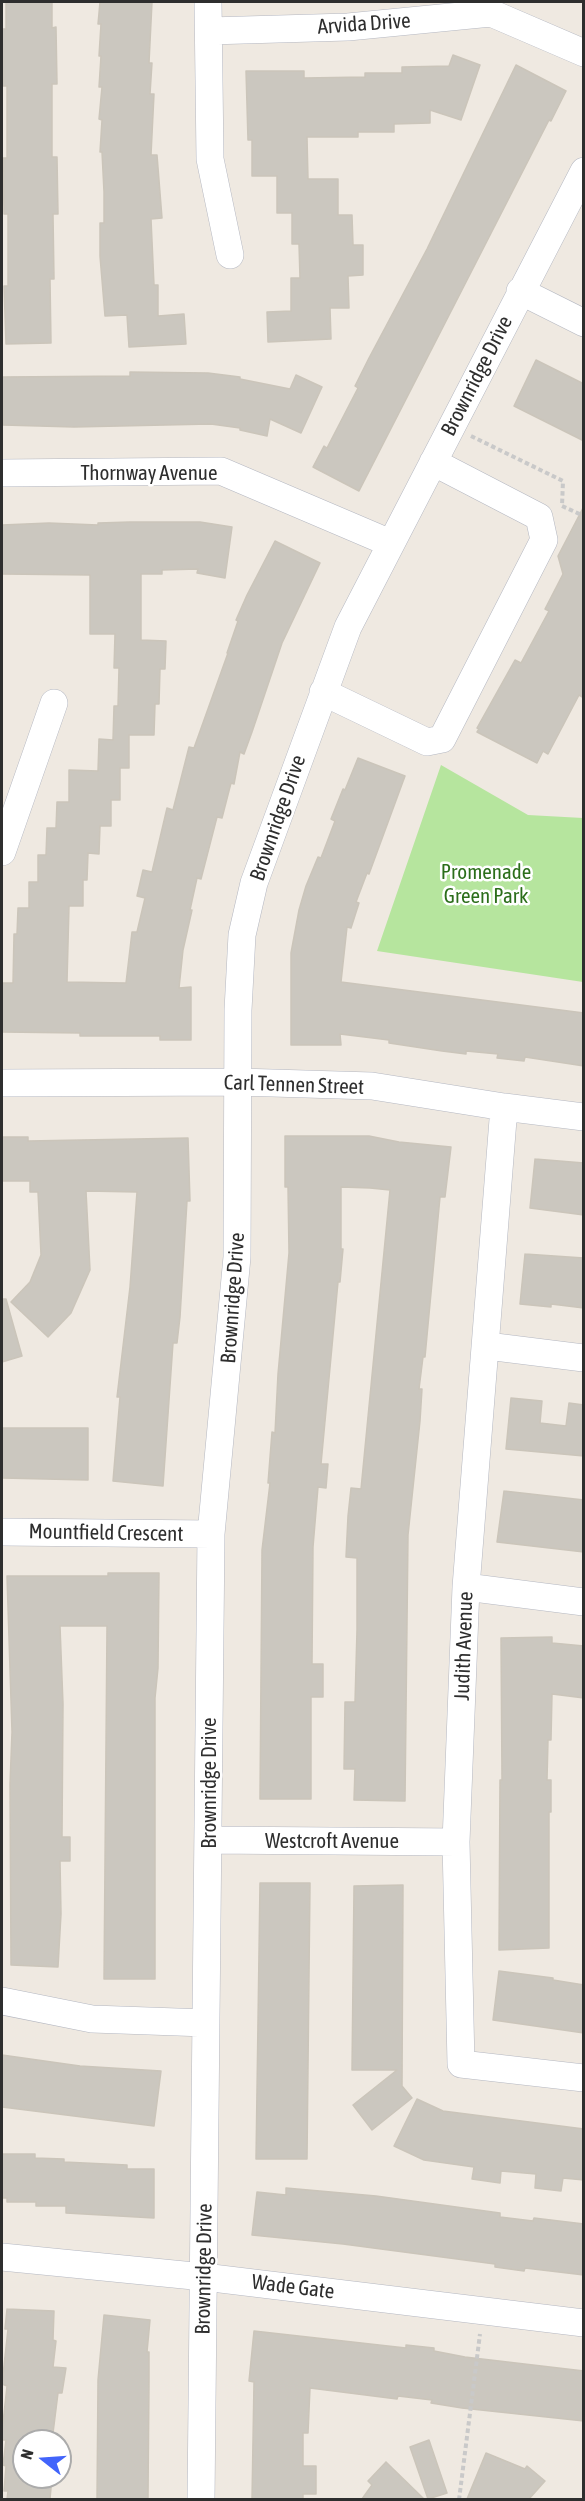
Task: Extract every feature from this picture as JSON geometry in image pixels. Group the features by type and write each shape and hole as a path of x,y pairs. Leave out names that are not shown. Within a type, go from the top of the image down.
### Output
{"street":[{"path":"208,2 210,159 230,255"},
{"name":"Arvida Drive","path":"208,31 348,27 491,13 584,53"},
{"name":"Brownridge Drive","path":"201,2499 211,1534 237,1257 238,1010 242,935 254,883 322,692 348,627 584,171"},
{"path":"520,291 584,323"},
{"path":"322,692 427,742 442,739 544,540 539,518 434,462"},
{"name":"Thornway Avenue","path":"2,473 221,471 390,543"},
{"path":"2,852 54,702"},
{"name":"Carl Tennen Street","path":"2,1083 239,1082 372,1086 584,1117"},
{"name":"Judith Avenue","path":"504,1107 487,1346 466,1587 456,1842 461,2064 584,2078"},
{"path":"487,1346 584,1358"},
{"name":"Mountfield Crescent","path":"2,1532 211,1534"},
{"path":"466,1587 584,1602"},
{"name":"Westcroft Avenue","path":"208,1840 456,1842"},
{"path":"2,2001 92,2019 206,2023"},
{"name":"Wade Gate","path":"2,2257 204,2277 584,2323"}],"path":[{"path":"452,426 563,481 562,506 584,516"},
{"path":"459,2499 483,2310"}],"green space":[{"name":"Promenade Green Park","path":"441,765 528,815 583,818 583,982 377,951"}],"building":[{"path":"6,2 52,2 52,28 56,27 57,84 52,84 52,157 57,157 58,214 53,214 54,279 50,279 51,343 6,344 4,286 8,286 8,214 4,214 3,158 7,158 7,86 3,86 2,29 6,29"},
{"path":"100,2 152,2 149,63 152,63 150,94 154,94 151,155 157,155 162,218 151,219 154,285 158,285 158,316 184,314 186,344 129,347 127,315 105,316 100,256 100,223 104,223 104,192 102,152 100,152 102,120 99,119 102,87 99,87"},
{"path":"453,55 480,65 461,120 430,110 430,123 394,124 394,132 358,132 358,137 307,137 308,179 338,179 338,215 352,215 353,245 363,245 363,275 348,276 349,308 330,308 331,339 268,342 267,312 291,311 291,278 300,278 299,244 292,244 292,213 277,213 277,176 252,176 252,140 248,140 246,71 304,71 304,78 365,77 365,73 402,73 402,67 449,66"},
{"path":"516,65 566,91 359,491 313,467 324,446 327,448 358,388 355,386 427,249"},
{"path":"536,360 584,384 584,441 514,406"},
{"path":"130,372 208,373 240,377 240,379 290,389 296,375 322,387 301,433 270,419 267,436 240,430 240,428 211,424 74,427 3,425 2,377 130,376"},
{"path":"584,506 584,698 579,695 548,754 543,751 537,763 477,732 479,729 477,728 515,660 521,663 549,611 545,609 563,574 558,556"},
{"path":"200,522 232,527 225,578 197,573 198,569 162,570 162,574 141,574 141,640 166,641 165,669 160,669 159,704 155,704 154,735 129,735 129,768 120,768 120,800 111,800 111,826 100,826 99,854 88,853 87,880 83,880 83,906 69,906 67,982 126,983 132,932 137,932 145,898 137,896 143,870 152,872 167,808 173,810 189,747 194,748 228,653 238,621 236,620 247,595 275,541 320,563 282,643 244,754 240,752 234,784 231,783 222,818 217,817 201,879 197,878 183,950 179,988 191,987 191,1040 160,1040 160,1036 80,1036 80,1033 2,1032 2,983 13,983 14,934 17,934 18,908 29,908 29,882 38,882 38,855 46,855 47,828 56,828 57,802 69,802 69,770 98,771 99,739 113,740 114,706 118,706 119,668 114,668 115,634 90,634 90,575 2,574 2,525 49,523 98,525 98,523"},
{"path":"358,758 405,776 369,874 367,873 356,902 359,903 351,928 347,927 341,982 584,1013 584,1066 525,1057 524,1061 497,1058 498,1054 442,1051 389,1043 389,1040 340,1034 341,1045 291,1045 291,953 299,910 306,886 318,857 321,858 335,821 331,819"},
{"path":"285,1136 369,1136 399,1142 451,1147 445,1197 440,1197 425,1357 423,1357 419,1389 422,1389 420,1421 408,1535 405,1801 354,1800 355,1769 344,1769 345,1702 355,1702 357,1630 357,1558 346,1557 348,1516 351,1488 361,1489 390,1190 341,1187 341,1249 343,1249 321,1464 328,1464 326,1488 318,1487 313,1547 312,1664 323,1664 323,1697 311,1697 311,1799 260,1799 262,1550 270,1483 268,1483 272,1432 275,1433 289,1253"},
{"path":"2,1137 28,1137 28,1141 188,1138 190,1201 187,1201 177,1343 173,1343 163,1486 113,1481 120,1397 117,1397 130,1287 137,1192 86,1191 90,1270 71,1313 48,1337 11,1302 30,1282 41,1255 38,1192 30,1192 30,1181 2,1181"},
{"path":"535,1159 584,1163 584,1215 530,1208"},
{"path":"525,1254 584,1258 584,1308 551,1304 551,1307 520,1304"},
{"path":"2,1299 6,1299 22,1356 2,1362"},
{"path":"511,1398 542,1401 540,1423 566,1426 569,1403 584,1405 584,1456 506,1449"},
{"path":"2,1428 88,1428 88,1480 2,1478"},
{"path":"504,1491 584,1500 584,1552 497,1542"},
{"path":"108,1573 159,1573 158,1668 155,1698 155,1979 104,1979 107,1626 60,1626 63,1704 62,1837 70,1837 70,1861 60,1861 61,1914 58,1967 11,1965 12,1732 7,1576 108,1576"},
{"path":"552,1637 552,1643 584,1646 584,1698 552,1694 547,1780 551,1780 549,1948 499,1950 500,1780 502,1780 501,1638"},
{"path":"260,1883 310,1883 307,2159 256,2159"},
{"path":"403,1885 402,2086 412,2098 372,2130 353,2105 397,2070 352,2070 354,1886"},
{"path":"499,1971 553,1978 553,1980 584,1985 584,2033 493,2020"},
{"path":"2,2055 80,2066 161,2071 154,2126 2,2107"},
{"path":"417,2099 443,2111 584,2129 584,2180 563,2178 561,2191 535,2188 536,2174 501,2171 500,2183 472,2179 474,2167 424,2160 394,2146"},
{"path":"2,2154 35,2154 35,2158 64,2159 64,2162 127,2165 127,2169 154,2169 154,2218 66,2213 66,2206 36,2206 36,2202 7,2202 7,2198 2,2198"},
{"path":"286,2188 376,2196 500,2213 500,2217 533,2221 534,2218 584,2224 584,2275 525,2268 524,2271 495,2267 495,2264 343,2244 252,2235 257,2192 286,2195"},
{"path":"7,2309 54,2311 53,2340 56,2341 53,2367 66,2368 62,2393 58,2393 54,2429 12,2429 12,2489 51,2489 50,2499 7,2499 8,2491 4,2491 6,2466 3,2465 6,2440 2,2440 2,2432 7,2386 2,2384 8,2329 5,2329"},
{"path":"104,2315 150,2320 147,2352 149,2352 148,2499 97,2499 98,2380"},
{"path":"254,2331 406,2348 406,2345 434,2348 434,2351 465,2357 584,2371 584,2421 462,2408 431,2403 432,2400 398,2396 397,2399 310,2388 308,2433 303,2433 303,2466 316,2466 316,2494 303,2494 303,2499 252,2499 254,2382 249,2381"},
{"path":"429,2440 447,2493 428,2499 410,2447"},
{"path":"486,2453 525,2469 527,2466 545,2481 529,2499 467,2499"},
{"path":"386,2462 424,2499 362,2499 372,2485 368,2481"}]}
